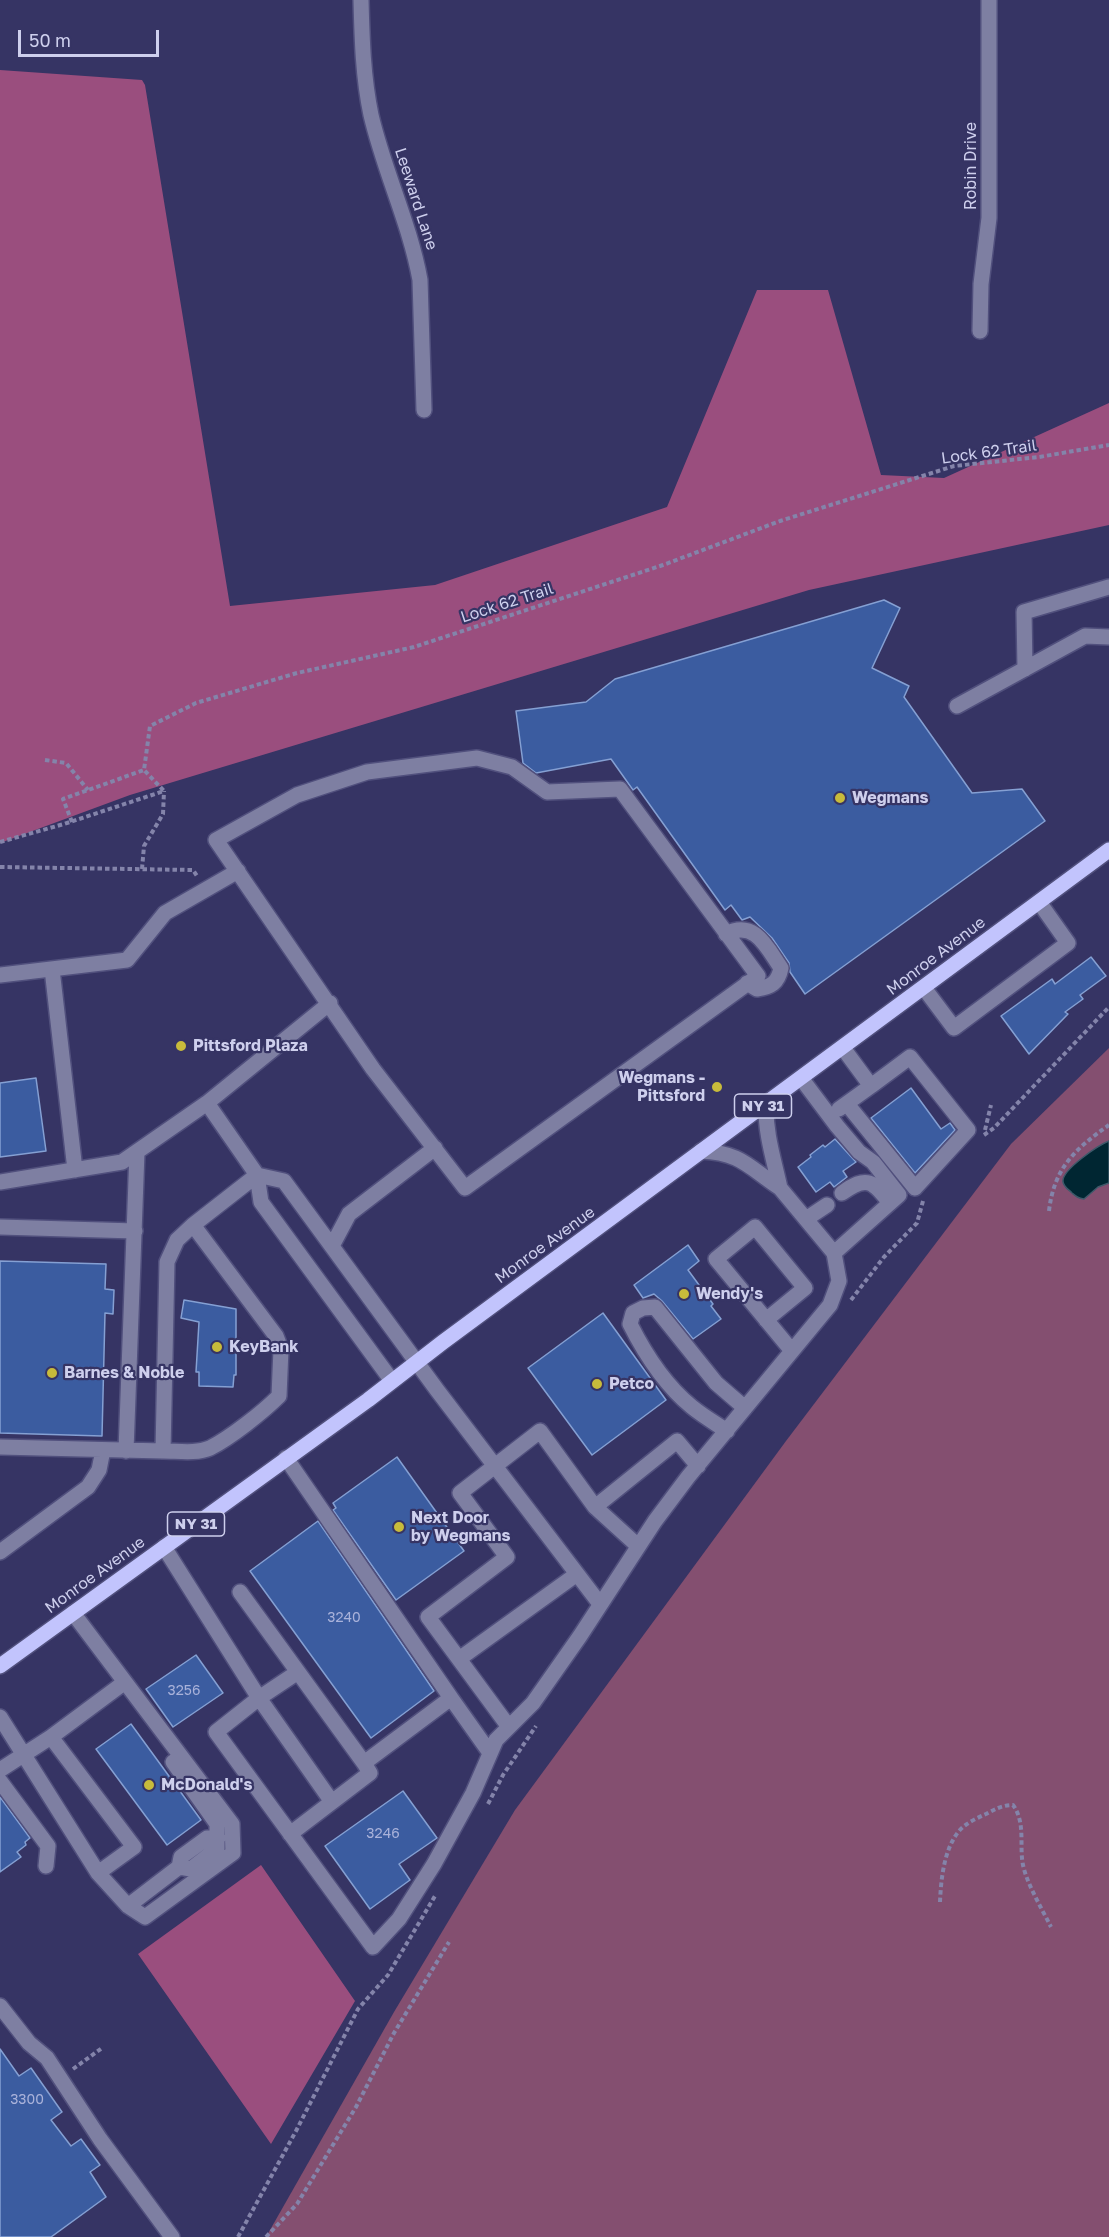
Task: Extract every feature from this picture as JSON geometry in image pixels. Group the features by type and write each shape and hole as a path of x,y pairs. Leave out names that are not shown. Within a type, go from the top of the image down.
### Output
{"main road":[{"name":"Monroe Avenue","path":"0,1666 392,1381 1109,850"}],"street":[{"name":"Leeward Lane","path":"361,0 362,61 368,99 388,175 417,262 420,280 424,411"},
{"name":"Robin Drive","path":"980,331 981,284 989,218 989,0"},
{"path":"1025,669 1024,612 1109,587"},
{"path":"957,706 1085,636 1109,637"},
{"path":"477,758 512,767 547,792 620,789 726,934 758,976 465,1188 373,1069 330,1003 248,889 216,840 297,795 367,772 477,758"},
{"path":"0,975 127,960 165,913 238,871"},
{"path":"924,988 954,1028 1068,943 1040,902"},
{"path":"726,934 736,929 749,931 759,936 781,968 779,978 767,988 757,989 747,983"},
{"path":"52,969 75,1170"},
{"path":"0,1182 122,1162 207,1103 330,1003"},
{"path":"843,1048 871,1086"},
{"path":"829,1116 910,1057 968,1130 915,1188 847,1104"},
{"path":"801,1078 829,1116 860,1152 873,1162 895,1199"},
{"path":"207,1103 257,1175 261,1202 392,1381"},
{"path":"766,1104 765,1119 768,1141 780,1188"},
{"path":"332,1246 350,1214 435,1148"},
{"path":"126,1451 137,1152"},
{"path":"298,1672 216,1732 373,1947 399,1919 434,1864 473,1793 496,1740 533,1703 638,1546 698,1466 830,1305 839,1281 834,1253 780,1188 743,1160 723,1153 701,1152"},
{"path":"163,1451 167,1262 177,1240 257,1175"},
{"path":"257,1175 284,1181 600,1604"},
{"path":"842,1193 855,1184 867,1182 876,1185 895,1199"},
{"path":"834,1253 895,1199"},
{"path":"806,1220 827,1205"},
{"path":"0,1448 195,1451 210,1448 264,1410 279,1396 281,1349 276,1336 193,1225"},
{"path":"0,1227 135,1231"},
{"path":"766,1320 805,1288 755,1227 716,1259 766,1320 792,1351"},
{"path":"727,1431 691,1407 673,1387 639,1341 630,1324 633,1312 654,1307 716,1383 745,1408"},
{"path":"509,1727 428,1617 507,1557 460,1493 540,1431 595,1507 638,1546"},
{"path":"595,1507 677,1441 698,1466"},
{"path":"0,1552 88,1487 99,1470 103,1450"},
{"path":"286,1458 490,1753"},
{"path":"164,1547 260,1698 332,1802"},
{"path":"459,1659 577,1574"},
{"path":"240,1592 370,1773 290,1834"},
{"path":"0,1718 98,1873 128,1906 145,1917 233,1852 232,1824 73,1613"},
{"path":"0,1770 128,1685"},
{"path":"128,1685 131,1703 216,1824 218,1838 217,1849 191,1869 179,1867 128,1906"},
{"path":"364,1763 451,1698"},
{"path":"51,1737 134,1847 98,1873"},
{"path":"0,1781 48,1846 46,1866"},
{"path":"0,2006 29,2043 47,2058 100,2139 172,2237"}],"path":[{"name":"Lock 62 Trail","path":"144,770 150,726 196,703 297,673 414,646 663,565 780,521 954,466 1039,457 1109,445"},
{"path":"45,760 66,763 87,790"},
{"path":"72,822 63,799 144,770 164,791 163,814 144,846 142,869"},
{"path":"0,842 72,822 164,791"},
{"path":"0,867 193,870 206,890"},
{"path":"979,1138 994,1128 1109,1007"},
{"path":"984,1135 991,1105"},
{"path":"1049,1211 1055,1180 1065,1163 1090,1139 1109,1125"},
{"path":"844,1308 884,1257 917,1223 925,1195"},
{"path":"483,1813 503,1776 540,1720"},
{"path":"940,1902 940,1882 950,1848 959,1831 970,1822 990,1812 1005,1805 1013,1805 1018,1812 1020,1823 1023,1868 1051,1927"},
{"path":"238,2237 296,2132 358,2009 388,1975 436,1895"},
{"path":"266,2237 297,2204 356,2107 393,2032 449,1942"},
{"path":"69,2072 102,2048"}],"shaded area":[{"path":"0,70 142,80 145,85 230,606 435,585 667,507 757,290 828,290 881,475 944,478 1109,403 1109,525 809,590 130,795 0,843"},
{"path":"1109,1048 1109,2237 266,2237 394,2012 515,1810 786,1441 1011,1144"},
{"path":"261,1865 355,2001 271,2144 138,1954"}],"water":[{"path":"1109,1141 1109,1183 1098,1187 1084,1199 1078,1197 1064,1185 1064,1177 1081,1158"}],"building":[{"name":"Wegmans","path":"884,600 900,608 872,668 909,686 904,697 972,793 1022,789 1045,821 805,994 790,972 789,963 772,938 750,917 742,920 731,905 725,910 637,787 633,790 611,759 536,773 523,763 516,711 586,702 615,679"},
{"path":"1091,957 1106,976 1080,995 1083,999 1065,1012 1068,1014 1029,1054 1001,1016 1052,979 1055,984"},
{"path":"36,1078 46,1151 0,1157 0,1083"},
{"path":"911,1088 941,1129 950,1123 955,1130 915,1173 871,1118"},
{"path":"835,1139 856,1162 843,1171 847,1177 834,1187 830,1182 816,1192 798,1167 823,1145 825,1147"},
{"name":"Wendy's","path":"688,1245 699,1261 688,1270 721,1319 693,1339 662,1301 654,1294 643,1298 634,1285"},
{"name":"Barnes & Noble","path":"0,1261 106,1264 105,1289 114,1290 113,1314 105,1313 102,1436 0,1433"},
{"name":"KeyBank","path":"184,1300 236,1309 236,1375 234,1375 233,1387 199,1386 199,1372 196,1372 199,1322 181,1318"},
{"name":"Petco","path":"603,1313 666,1400 592,1455 528,1368"},
{"name":"Next Door by Wegmans","path":"397,1457 464,1551 396,1600 333,1510 336,1508 333,1503"},
{"path":"318,1521 434,1691 371,1738 250,1571"},
{"path":"196,1655 223,1693 173,1727 146,1689"},
{"name":"McDonald's","path":"131,1724 201,1820 167,1845 96,1749"},
{"path":"403,1791 437,1838 399,1864 410,1880 370,1909 325,1846"},
{"path":"0,1797 30,1838 25,1842 26,1845 17,1852 21,1857 0,1872"},
{"path":"0,2049 19,2076 31,2068 62,2112 51,2120 71,2146 81,2139 100,2165 90,2172 106,2197 51,2237 0,2237"}],"place":[{"name":"Wegmans","path":"840,798"},
{"name":"Pittsford Plaza","path":"181,1046"},
{"name":"Wegmans - Pittsford","path":"717,1087"},
{"name":"Wendy's","path":"684,1294"},
{"name":"KeyBank","path":"217,1347"},
{"name":"Barnes & Noble","path":"52,1373"},
{"name":"Petco","path":"597,1384"},
{"name":"Next Door by Wegmans","path":"399,1527"},
{"name":"McDonald's","path":"149,1785"}]}
